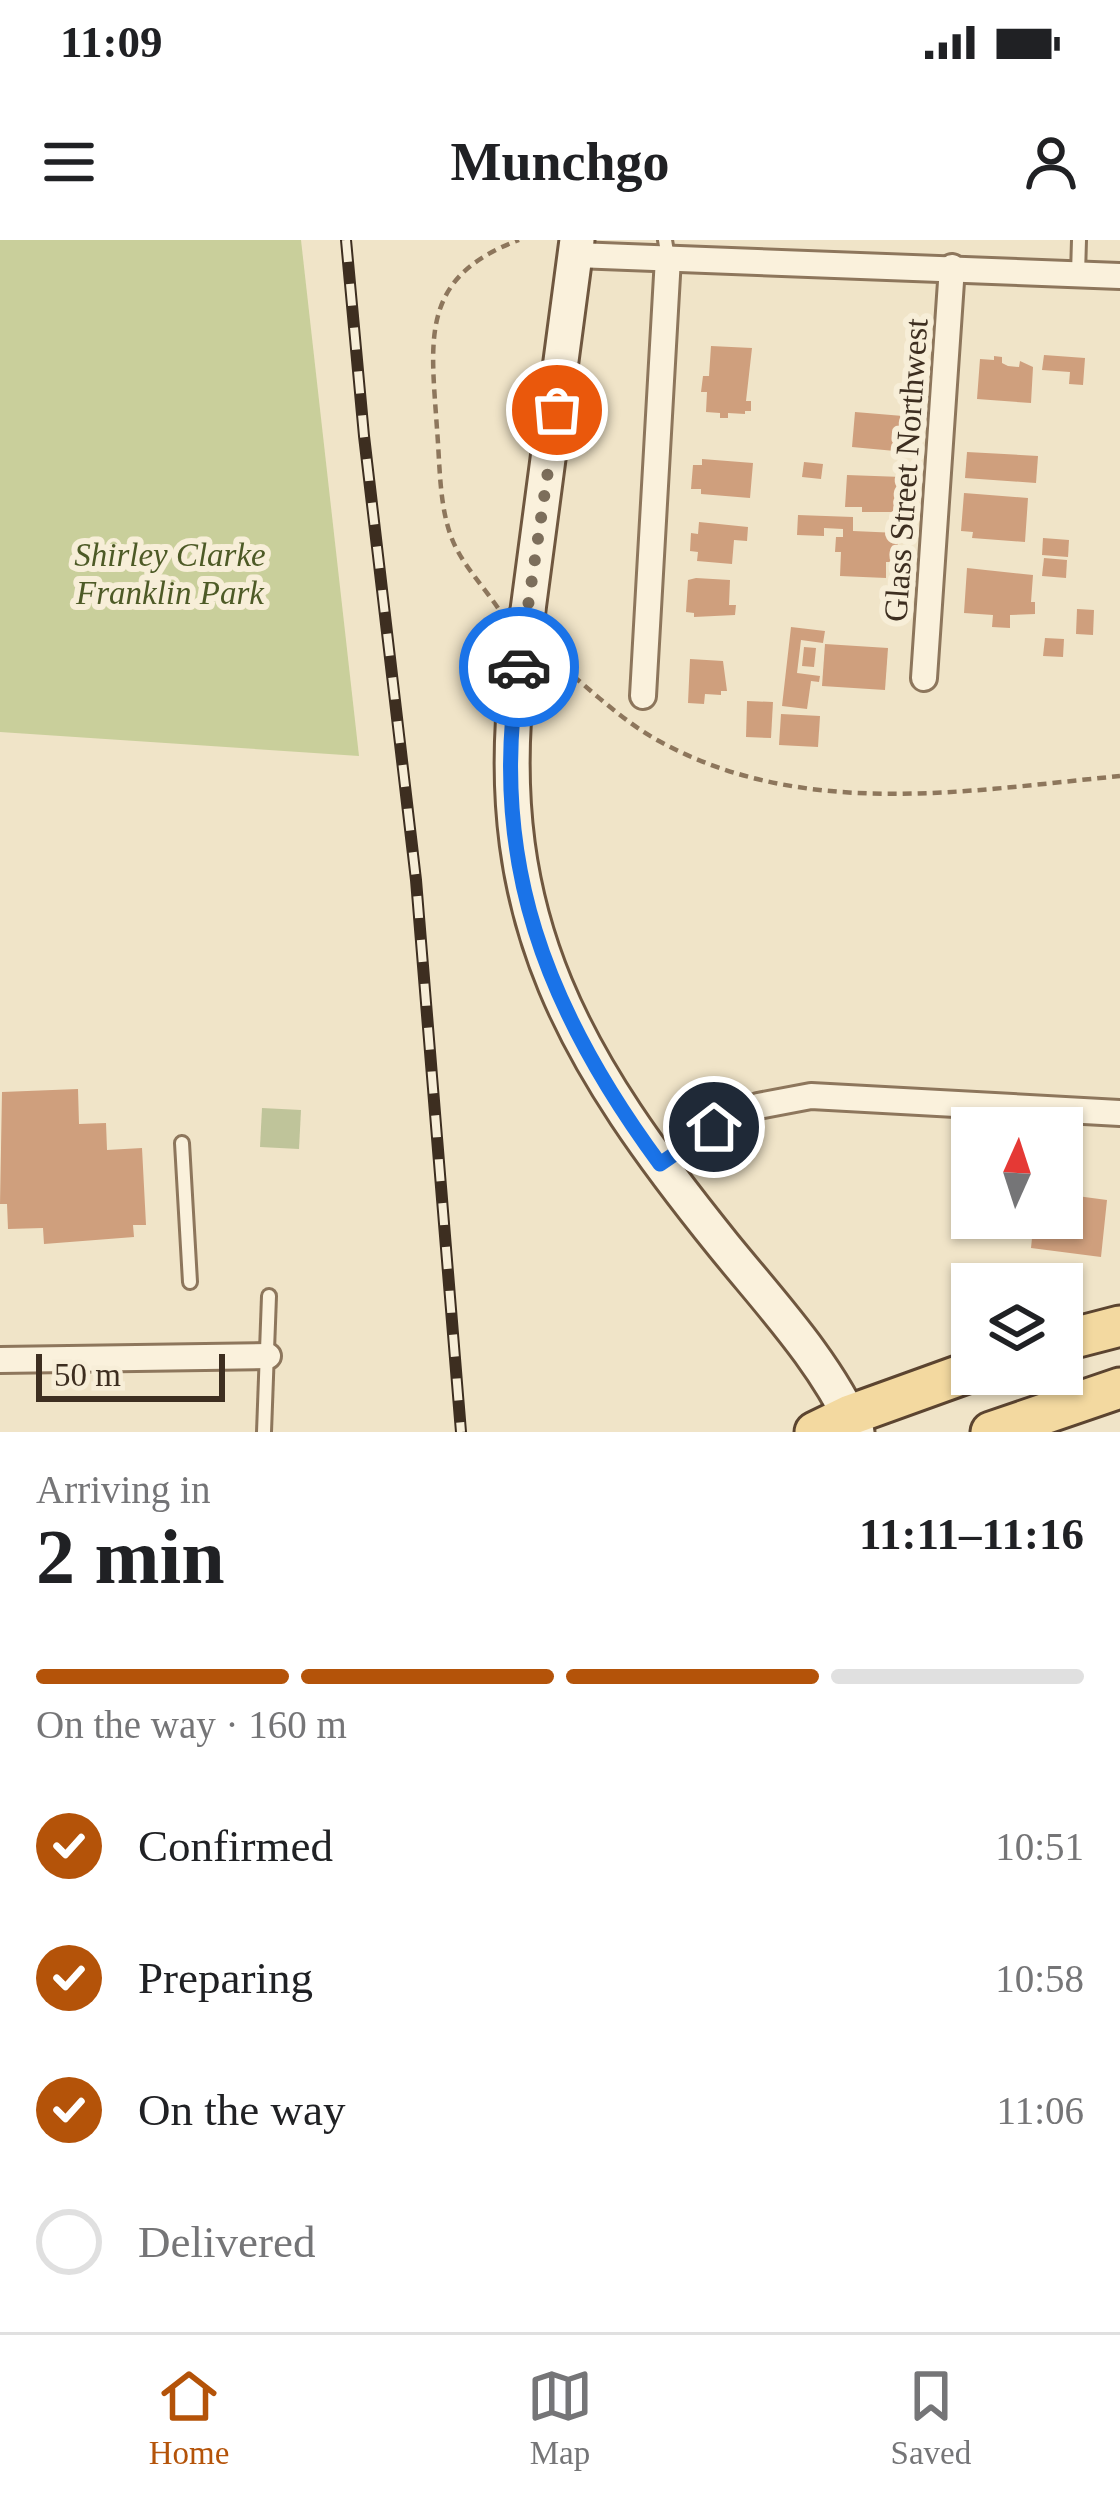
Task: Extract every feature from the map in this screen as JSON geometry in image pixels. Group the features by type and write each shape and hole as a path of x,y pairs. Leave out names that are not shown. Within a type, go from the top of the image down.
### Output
{"main road":[{"path":"577,247 514,611 517,679 510,784 529,914 561,1006 611,1096 821,1366 841,1426 951,1380"},
{"path":"1083,1336 1120,1326"},
{"path":"991,1432 1060,1414 1120,1388"}],"street":[{"path":"577,247 1120,276"},
{"path":"643,696 667,249"},
{"name":"Glass Street Northwest","path":"924,678 952,267"},
{"path":"660,1164 714,1127 758,1106 811,1096 1120,1112"},
{"path":"0,1360 268,1356"}],"lane":[{"path":"1078,274 1079,240"},
{"path":"182,1143 190,1282"},
{"path":"264,1432 269,1296"}],"path":[{"path":"514,611 460,555 451,536 431,346 433,321 453,280 476,260 519,240"},
{"path":"547,654 657,740 689,756 766,781 871,796 910,796 1120,776"}],"green space":[{"name":"Shirley Clarke Franklin Park","path":"0,240 301,240 359,756 0,732"},
{"path":"262,1108 301,1110 299,1149 260,1147"}],"building":[{"path":"711,346 752,348 746,401 751,401 751,411 728,413 728,418 706,412 707,392 701,392 703,376 709,376"},
{"path":"1044,355 1085,358 1083,385 1069,384 1070,372 1042,370"},
{"path":"994,356 1002,357 1008,366 1019,367 1020,361 1033,367 1031,403 977,399 980,359 994,360"},
{"path":"855,412 903,416 901,446 895,451 852,447"},
{"path":"967,452 1038,456 1036,483 965,478"},
{"path":"702,459 753,463 750,498 691,489 693,465 702,465"},
{"path":"804,462 823,464 821,479 802,477"},
{"path":"847,475 902,477 901,512 845,507"},
{"path":"964,493 1028,498 1025,542 972,538 973,532 961,531"},
{"path":"798,515 853,517 853,531 898,533 897,562 886,562 886,578 840,576 841,552 835,552 836,537 843,537 843,529 824,528 824,536 797,535"},
{"path":"699,522 748,527 747,541 734,540 732,564 697,561 698,552 690,551 691,533 698,534"},
{"path":"1043,538 1069,540 1068,557 1042,555"},
{"path":"1044,558 1067,560 1066,578 1042,576"},
{"path":"967,568 1033,575 1035,614 1010,615 1010,628 992,627 993,615 964,613"},
{"path":"688,580 730,580 729,605 736,605 735,615 694,617 686,612"},
{"path":"1077,609 1094,610 1093,635 1076,634"},
{"path":"791,627 825,631 823,643 801,640 797,673 820,676 819,682 811,681 807,709 782,706"},
{"path":"1045,638 1064,639 1063,657 1043,656"},
{"path":"825,644 888,648 885,690 822,686"},
{"path":"804,647 816,648 814,667 802,666"},
{"path":"690,659 723,661 727,691 705,694 704,704 688,703"},
{"path":"747,701 773,702 771,738 746,737"},
{"path":"781,714 820,716 818,747 779,745"},
{"path":"78,1089 79,1124 106,1123 107,1150 142,1148 146,1225 133,1225 134,1237 44,1244 43,1228 8,1229 7,1204 0,1204 2,1092"},
{"path":"1083,1197 1107,1200 1101,1257 1031,1248 1032,1239 1083,1239"}],"railway":[{"path":"346,240 416,880 461,1432"}],"way so far":[{"path":"519,667 557,410"}],"route":[{"path":"519,667 510,784 514,832 529,914 561,1006 611,1096 660,1164 714,1127"}]}
